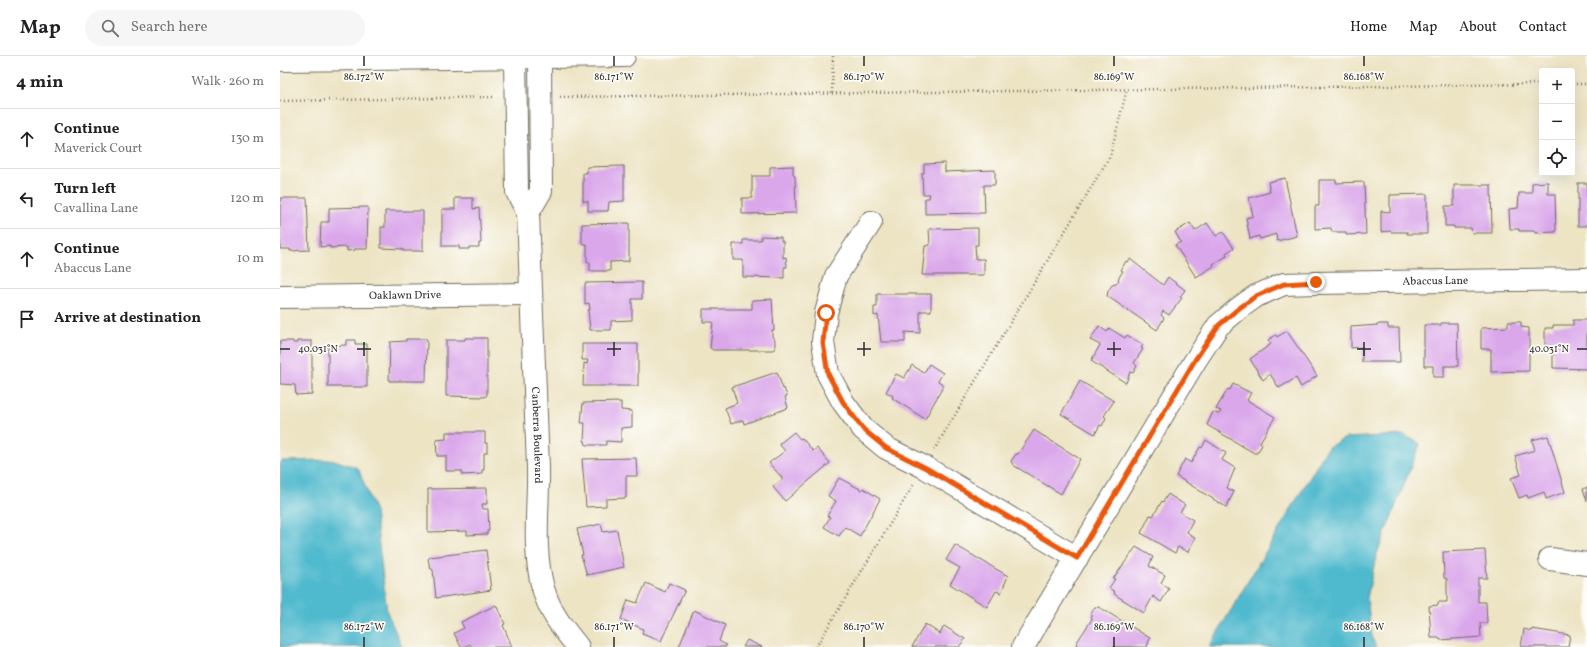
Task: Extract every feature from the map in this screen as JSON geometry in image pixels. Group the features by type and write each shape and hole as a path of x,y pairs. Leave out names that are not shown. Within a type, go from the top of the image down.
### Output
{"street":[{"path":"280,60 624,56"},
{"name":"Canberra Boulevard","path":"515,57 516,192 528,213 538,469 537,551 543,586 548,601 558,624 578,647"},
{"path":"528,213 541,192 540,57"},
{"path":"871,222 836,276 826,313 823,342 828,374 843,402 863,429 886,448 924,467 1077,558"},
{"name":"Abaccus Lane","path":"1023,647 1195,360 1218,326 1256,296 1284,284 1316,282 1587,279"},
{"name":"Oaklawn Drive","path":"280,297 531,294"},
{"path":"1550,559 1587,564"}],"path":[{"path":"832,93 833,56"},
{"path":"555,97 1539,84"},
{"path":"1575,84 1587,84"},
{"path":"816,647 1110,156 1127,89"},
{"path":"280,101 500,97"}],"water":[{"path":"1404,435 1420,444 1376,556 1367,598 1372,638 1376,647 1209,647 1328,447 1346,438"},
{"path":"334,460 358,468 375,512 387,612 402,647 280,647 280,461"}],"building":[{"path":"945,163 945,172 995,170 995,185 984,185 985,213 925,214 925,198 929,198 930,194 923,194 922,173 924,173 924,164"},
{"path":"624,166 624,201 609,202 608,211 588,211 588,201 583,201 583,173 587,173 587,167"},
{"path":"793,166 793,175 795,176 796,213 742,214 742,198 752,198 752,176 770,176 770,167"},
{"path":"1285,178 1297,236 1277,241 1276,234 1260,239 1259,236 1250,239 1246,218 1253,216 1249,198 1270,192 1268,182"},
{"path":"1319,180 1336,180 1336,183 1364,182 1366,234 1346,235 1346,232 1332,232 1331,228 1315,229 1315,206 1319,206"},
{"path":"1548,182 1548,194 1555,194 1556,232 1535,233 1535,231 1519,231 1519,229 1510,229 1509,209 1518,208 1519,193 1532,193 1532,183"},
{"path":"1578,183 1587,183 1587,226 1578,226"},
{"path":"1454,185 1491,185 1492,233 1472,233 1471,228 1454,228 1454,226 1445,226 1445,206 1454,206"},
{"path":"1427,194 1427,234 1407,234 1408,232 1390,231 1381,232 1381,211 1390,212 1390,195"},
{"path":"280,198 307,198 309,250 290,251 290,249 280,249"},
{"path":"455,198 473,198 473,209 479,208 481,243 479,243 479,247 459,249 459,246 442,246 442,209 455,209"},
{"path":"368,207 367,249 347,251 347,247 320,247 321,222 329,222 329,208"},
{"path":"385,211 423,211 423,251 403,251 403,249 381,248 381,227 385,227"},
{"path":"629,223 629,261 610,262 610,271 590,271 590,262 587,262 587,244 582,244 582,224"},
{"path":"1190,223 1195,231 1207,223 1216,236 1223,232 1234,248 1226,253 1227,256 1213,264 1214,266 1196,277 1175,245 1181,242 1175,232"},
{"path":"978,228 978,245 975,245 976,259 984,259 984,275 922,275 925,246 930,245 929,229"},
{"path":"761,236 781,237 781,241 783,241 783,258 786,257 787,267 784,267 784,278 743,277 743,260 733,260 733,244 743,244 743,240 761,240"},
{"path":"1130,259 1163,285 1168,277 1185,290 1180,297 1182,298 1169,315 1163,311 1161,315 1164,318 1157,330 1107,296 1112,285 1116,284 1119,280 1118,279 1123,271 1121,270 1126,261 1128,262"},
{"path":"642,282 642,299 632,299 632,320 611,321 611,330 590,330 588,310 590,310 589,303 585,304 585,283"},
{"path":"877,294 931,294 931,311 920,311 920,333 905,332 905,342 881,342 878,315 874,316 874,307 877,307"},
{"path":"772,299 774,330 772,330 772,336 775,340 775,348 773,350 713,350 710,348 713,322 703,322 703,309 752,309 752,300"},
{"path":"1573,320 1587,320 1587,369 1553,368 1553,348 1545,348 1545,328 1553,328 1553,325 1573,325"},
{"path":"1508,322 1521,322 1521,327 1529,328 1529,371 1491,372 1491,349 1481,349 1481,328 1508,327"},
{"path":"1441,323 1457,323 1458,366 1444,366 1444,377 1433,377 1433,366 1424,366 1424,325 1441,325"},
{"path":"1388,324 1388,328 1399,328 1400,362 1362,362 1362,347 1351,348 1351,327"},
{"path":"1099,326 1107,332 1109,328 1125,338 1127,335 1143,345 1141,348 1143,349 1134,363 1137,366 1133,373 1130,372 1126,383 1091,361 1100,345 1090,340"},
{"path":"1287,331 1317,376 1301,387 1296,378 1279,388 1270,374 1263,380 1250,359 1271,344 1268,340"},
{"path":"465,338 487,338 487,395 485,397 446,396 446,340 465,340"},
{"path":"406,339 427,339 426,381 389,381 390,342 406,341"},
{"path":"346,340 355,340 355,344 367,344 367,387 328,387 328,346 346,345"},
{"path":"280,341 293,341 293,343 297,343 297,341 312,341 312,394 296,395 295,385 280,384"},
{"path":"582,344 638,344 638,386 583,386 584,363 587,364 588,360 582,360"},
{"path":"929,364 943,373 938,381 944,385 925,419 892,398 893,396 886,392 896,374 904,378 912,365 924,373"},
{"path":"777,372 787,396 785,397 788,408 744,424 743,420 731,424 725,408 737,403 732,387"},
{"path":"1080,381 1114,401 1104,416 1106,418 1102,426 1100,425 1095,434 1061,414"},
{"path":"1233,384 1251,393 1247,400 1275,417 1260,442 1262,445 1257,453 1254,453 1207,425 1213,412 1219,414 1221,411 1216,409 1228,389 1230,390"},
{"path":"621,402 621,410 632,411 632,427 621,428 621,442 606,441 606,445 586,445 584,441 585,423 581,423 583,403"},
{"path":"1034,430 1080,459 1061,494 1013,465 1011,461 1016,454 1018,454"},
{"path":"446,432 485,432 487,453 484,453 484,470 482,470 482,474 462,475 462,471 446,471 446,456 437,456 436,440 446,439"},
{"path":"794,432 800,439 802,438 813,451 817,448 830,463 785,501 773,487 783,479 769,463 785,451 779,444"},
{"path":"1548,436 1565,492 1546,499 1544,492 1528,498 1527,495 1519,498 1511,478 1521,475 1515,456 1535,450 1532,440"},
{"path":"1206,440 1226,453 1222,460 1235,468 1227,488 1234,492 1226,507 1176,476 1185,459 1191,463 1200,447 1202,448"},
{"path":"636,458 637,476 626,476 626,498 606,499 606,506 586,507 582,459"},
{"path":"839,478 862,490 863,488 880,499 860,536 845,527 839,536 824,527 830,517 827,516 836,501 828,496"},
{"path":"1587,487 1587,501 1583,489"},
{"path":"487,488 487,504 482,504 483,509 488,509 489,531 487,531 487,534 467,535 467,531 428,532 428,489"},
{"path":"1168,494 1185,505 1180,512 1193,520 1187,532 1195,538 1188,552 1178,547 1175,553 1141,533 1150,515 1153,516"},
{"path":"601,524 603,532 617,530 624,567 587,575 581,555 583,555 577,529"},
{"path":"955,545 1008,576 1001,593 996,591 987,607 950,584 960,568 946,560"},
{"path":"1136,547 1153,557 1149,566 1165,575 1161,583 1169,589 1161,602 1153,596 1144,613 1114,594 1115,592 1109,588 1115,579 1113,579"},
{"path":"486,550 491,590 436,598 433,570 430,568 428,559 430,557"},
{"path":"1485,550 1487,578 1478,578 1478,602 1486,602 1487,623 1480,623 1481,637 1440,640 1439,638 1431,638 1429,606 1438,605 1438,602 1447,602 1447,579 1444,578 1443,552"},
{"path":"646,583 665,592 669,583 685,590 661,641 642,634 643,629 621,619 628,600 637,603"},
{"path":"496,605 505,624 503,625 512,647 472,647 470,644 465,647 461,647 454,633 464,628 461,622"},
{"path":"1099,607 1150,638 1147,647 1076,646 1092,619 1091,614 1094,608"},
{"path":"694,610 725,625 719,641 726,645 726,647 679,647"},
{"path":"925,624 940,634 944,626 965,639 959,647 912,647"},
{"path":"1524,629 1570,635 1568,647 1521,647"},
{"path":"747,640 762,647 743,647"}],"route":[{"path":"826,313 823,342 828,374 843,402 863,429 886,448 926,468 1077,558 1195,360 1218,326 1256,296 1284,284 1316,282"}]}
